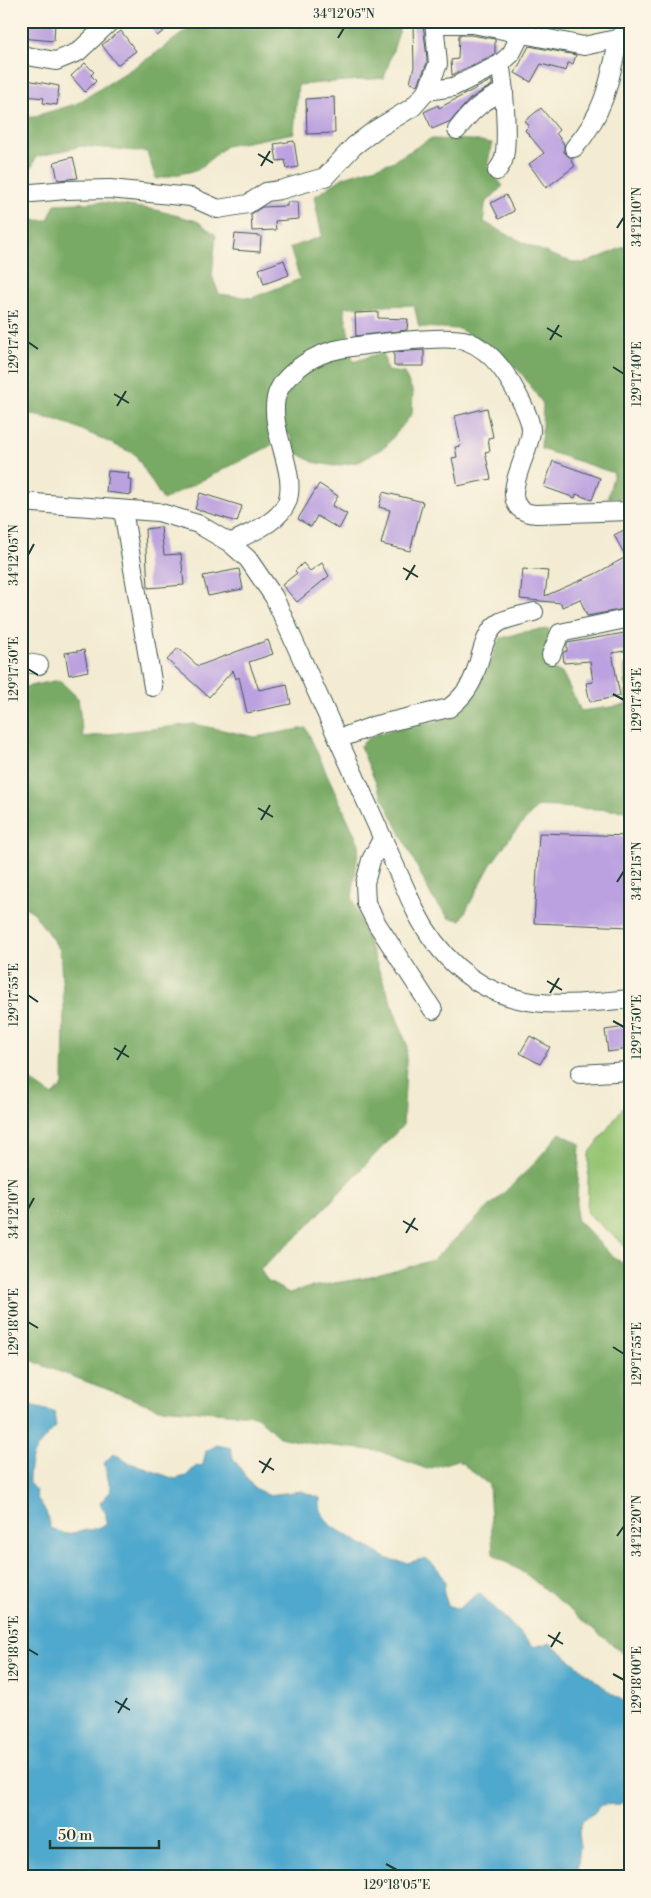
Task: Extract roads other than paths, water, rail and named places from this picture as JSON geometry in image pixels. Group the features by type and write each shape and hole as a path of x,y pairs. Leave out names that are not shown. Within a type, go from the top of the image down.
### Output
{"street":[{"path":"21,55 56,61 78,52 111,21"},
{"path":"21,194 110,189 191,197 218,209 248,204 266,192 280,190 325,176 354,146 375,130 413,107 427,91 438,64 434,23 473,24 584,46 624,37 608,90 589,129 574,148"},
{"path":"427,91 452,87 500,64 511,54 521,34"},
{"path":"497,171 504,160 504,91 500,64"},
{"path":"457,130 471,111 487,99 504,91"},
{"path":"230,543 265,525 282,511 287,502 290,492 288,475 277,433 274,411 276,396 284,381 310,361 328,352 378,344 452,338 466,341 478,347 498,363 517,393 531,428 526,453 514,488 514,502 519,508 529,514 630,511"},
{"path":"21,502 158,512 180,517 215,532 230,543 248,559 274,597 382,839 426,932 442,954 481,985 506,996 528,1001 566,1004 630,999"},
{"path":"123,510 153,688"},
{"path":"338,739 376,725 449,708 458,701 469,687 476,672 482,649 491,632 500,622 534,612"},
{"path":"551,655 560,633 630,618"},
{"path":"21,662 39,665"},
{"path":"382,839 371,860 365,883 366,903 377,924 433,1010"},
{"path":"580,1074 630,1071"}],"water":[{"path":"21,1392 30,1406 54,1412 56,1427 43,1440 35,1452 29,1473 29,1483 36,1491 37,1498 44,1508 50,1528 66,1534 106,1525 106,1514 100,1503 111,1491 104,1463 114,1453 127,1462 175,1479 186,1476 195,1467 203,1465 206,1451 217,1445 231,1448 233,1458 253,1487 268,1495 301,1491 320,1498 321,1512 331,1526 388,1559 407,1563 426,1558 438,1569 445,1582 444,1594 448,1605 458,1609 479,1593 533,1647 550,1643 612,1694 630,1705 630,1796 620,1804 600,1805 594,1813 583,1820 578,1834 580,1846 575,1877 21,1877"}]}
